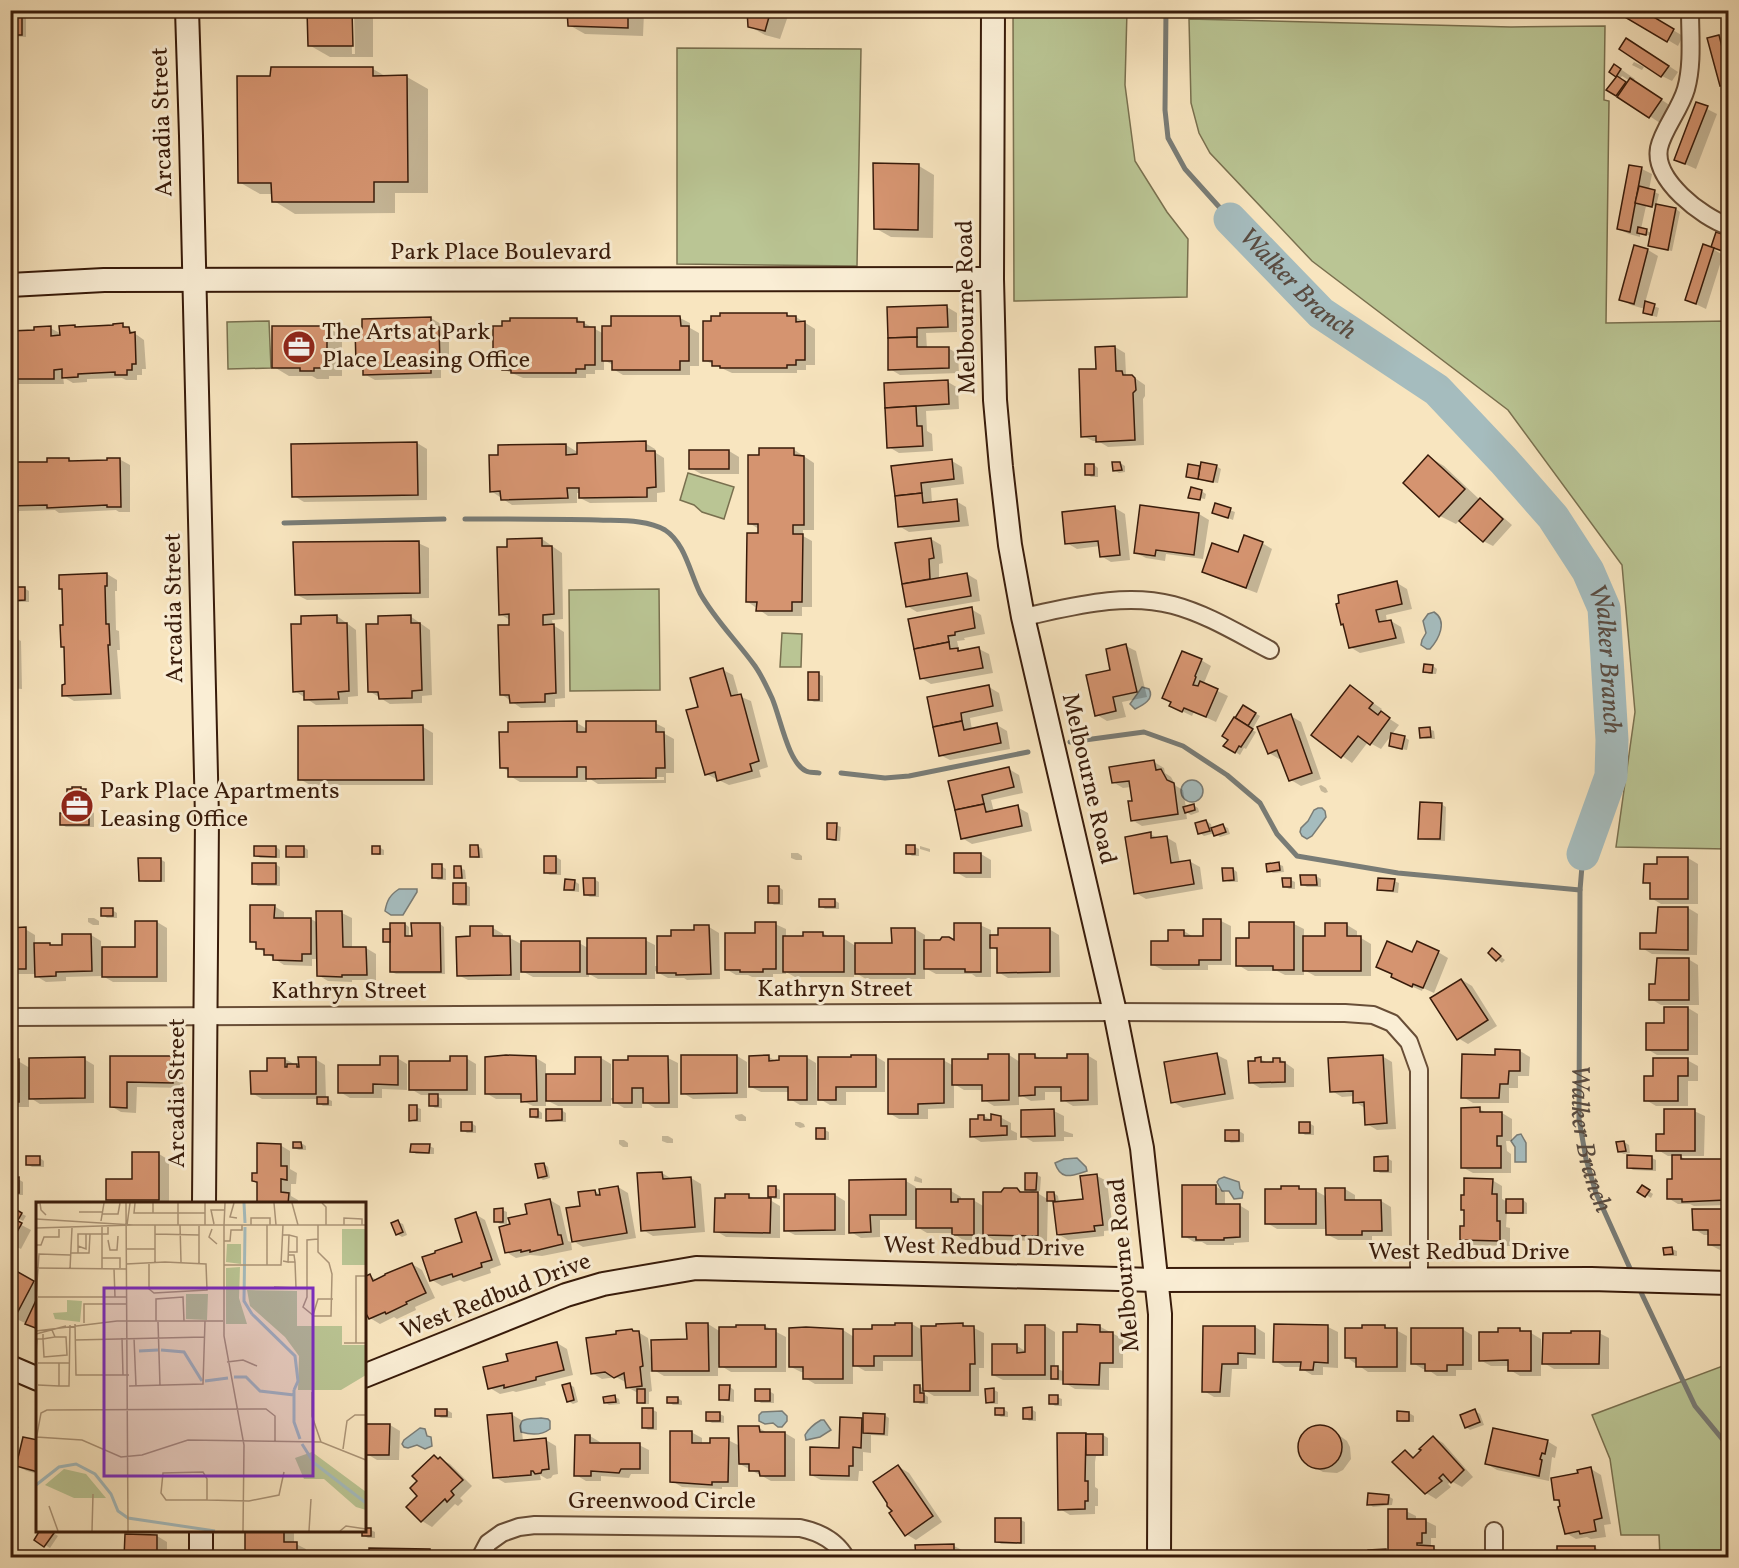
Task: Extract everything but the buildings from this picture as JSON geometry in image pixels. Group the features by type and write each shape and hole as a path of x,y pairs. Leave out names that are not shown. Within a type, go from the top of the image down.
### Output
{"street":[{"name":"Arcadia Street","path":"187,10 207,818 204,1202"},
{"name":"Melbourne Road","path":"993,10 992,279 995,400 1001,467 1010,544 1023,617 1115,1012 1142,1148 1160,1314 1159,1557"},
{"path":"1690,10 1689,74 1686,91 1659,148 1659,162 1662,172 1677,191 1698,210 1728,226"},
{"name":"Park Place Boulevard","path":"10,285 104,280 992,279"},
{"path":"1023,617 1107,601 1152,601 1174,605 1195,613 1270,650"},
{"name":"Kathryn Street","path":"10,1017 1115,1012 1345,1013 1373,1016 1392,1023 1409,1042 1419,1070 1419,1281"},
{"name":"West Redbud Drive","path":"366,1375 566,1295 603,1284 696,1268 1156,1280 1591,1279 1728,1283"},
{"path":"10,1368 36,1378"},
{"name":"Greenwood Circle","path":"480,1557 488,1544 502,1533 519,1527 535,1525 800,1528 813,1530 822,1535 842,1550 846,1557"},
{"path":"1494,1531 1494,1557"},
{"path":"201,1532 201,1557"}],"green space":[{"path":"1013,11 1127,11 1125,85 1135,161 1167,212 1188,239 1187,297 1014,301"},
{"path":"1189,19 1511,27 1605,26 1604,100 1609,101 1606,323 1728,321 1728,849 1616,847 1635,712 1622,565 1508,410 1312,261 1210,153 1199,133 1191,103"},
{"path":"677,48 861,49 857,266 677,264"},
{"path":"269,321 271,368 228,369 227,322"},
{"path":"688,473 734,487 724,519 702,512 694,505 680,500"},
{"path":"659,589 660,690 570,691 569,590"},
{"path":"782,633 802,634 801,667 780,667"},
{"path":"1728,1364 1728,1557 1660,1557 1659,1535 1621,1535 1610,1459 1592,1415"}],"water":[{"path":"1434,612 1441,620 1441,630 1433,645 1427,649 1421,645 1426,633 1423,621 1428,614"},
{"path":"1142,687 1149,689 1150,696 1147,701 1135,709 1130,704"},
{"path":"1192,780 1200,783 1203,791 1200,799 1192,802 1184,799 1181,791 1184,783"},
{"path":"1318,808 1325,811 1326,817 1312,836 1307,839 1302,836 1301,828"},
{"path":"399,889 417,889 417,892 403,915 391,915 385,911 387,904 391,896"},
{"path":"1521,1134 1526,1143 1526,1162 1515,1162 1515,1147 1511,1141"},
{"path":"1077,1158 1087,1171 1064,1175 1055,1163 1064,1159"},
{"path":"1224,1177 1239,1182 1243,1192 1242,1198 1234,1199 1229,1191 1222,1191 1217,1182"},
{"path":"782,1411 787,1416 787,1421 782,1427 759,1421 759,1415 762,1412"},
{"path":"541,1418 550,1421 550,1429 536,1434 521,1432 522,1421"},
{"path":"824,1420 831,1430 820,1437 806,1440 805,1435 808,1430"},
{"path":"420,1428 425,1429 427,1436 431,1437 432,1446 425,1449 417,1445 404,1447 402,1444 404,1440"}],"waterway":[{"name":"Walker Branch","path":"1166,10 1165,110 1168,138 1185,169 1230,219"},
{"name":"Walker Branch","path":"1230,219 1321,313 1437,390 1553,517 1588,571 1604,608 1612,740 1611,776 1583,854"},
{"path":"284,523 444,519"},
{"path":"465,519 623,521 641,522 665,530 682,550 706,603 762,678 772,698 794,759 806,771 819,773"},
{"path":"1070,742 1144,732 1183,746 1227,775 1260,803 1277,834 1297,856 1398,873 1580,890"},
{"path":"841,773 885,778 909,776 1028,752"},
{"name":"Walker Branch","path":"1583,854 1580,890 1579,1119 1586,1159 1596,1193 1633,1275"},
{"name":"Walker Branch","path":"1638,1286 1695,1406 1728,1446"}],"place":[{"name":"The Arts at Park Place Leasing Office","path":"299,347"},
{"name":"Park Place Apartments Leasing Office","path":"77,806"}]}
